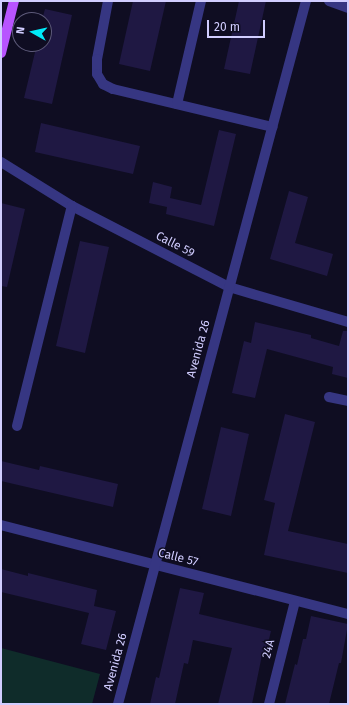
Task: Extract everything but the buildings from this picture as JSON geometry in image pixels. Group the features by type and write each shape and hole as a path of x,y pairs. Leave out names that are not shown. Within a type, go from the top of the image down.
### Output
{"main road":[{"path":"1,53 14,1"}],"street":[{"path":"108,1 97,59 97,74 103,84 113,90 273,127"},
{"path":"177,104 201,1"},
{"name":"Avenida 26","path":"118,704 306,1"},
{"path":"329,1 348,8"},
{"name":"Calle 59","path":"1,162 72,206 229,287 348,322"},
{"path":"17,426 72,206"},
{"path":"329,397 348,401"},
{"name":"Calle 57","path":"1,525 348,614"},
{"name":"24A","path":"269,704 295,601"}],"green space":[{"path":"1,648 100,674 92,704 1,704"}]}
